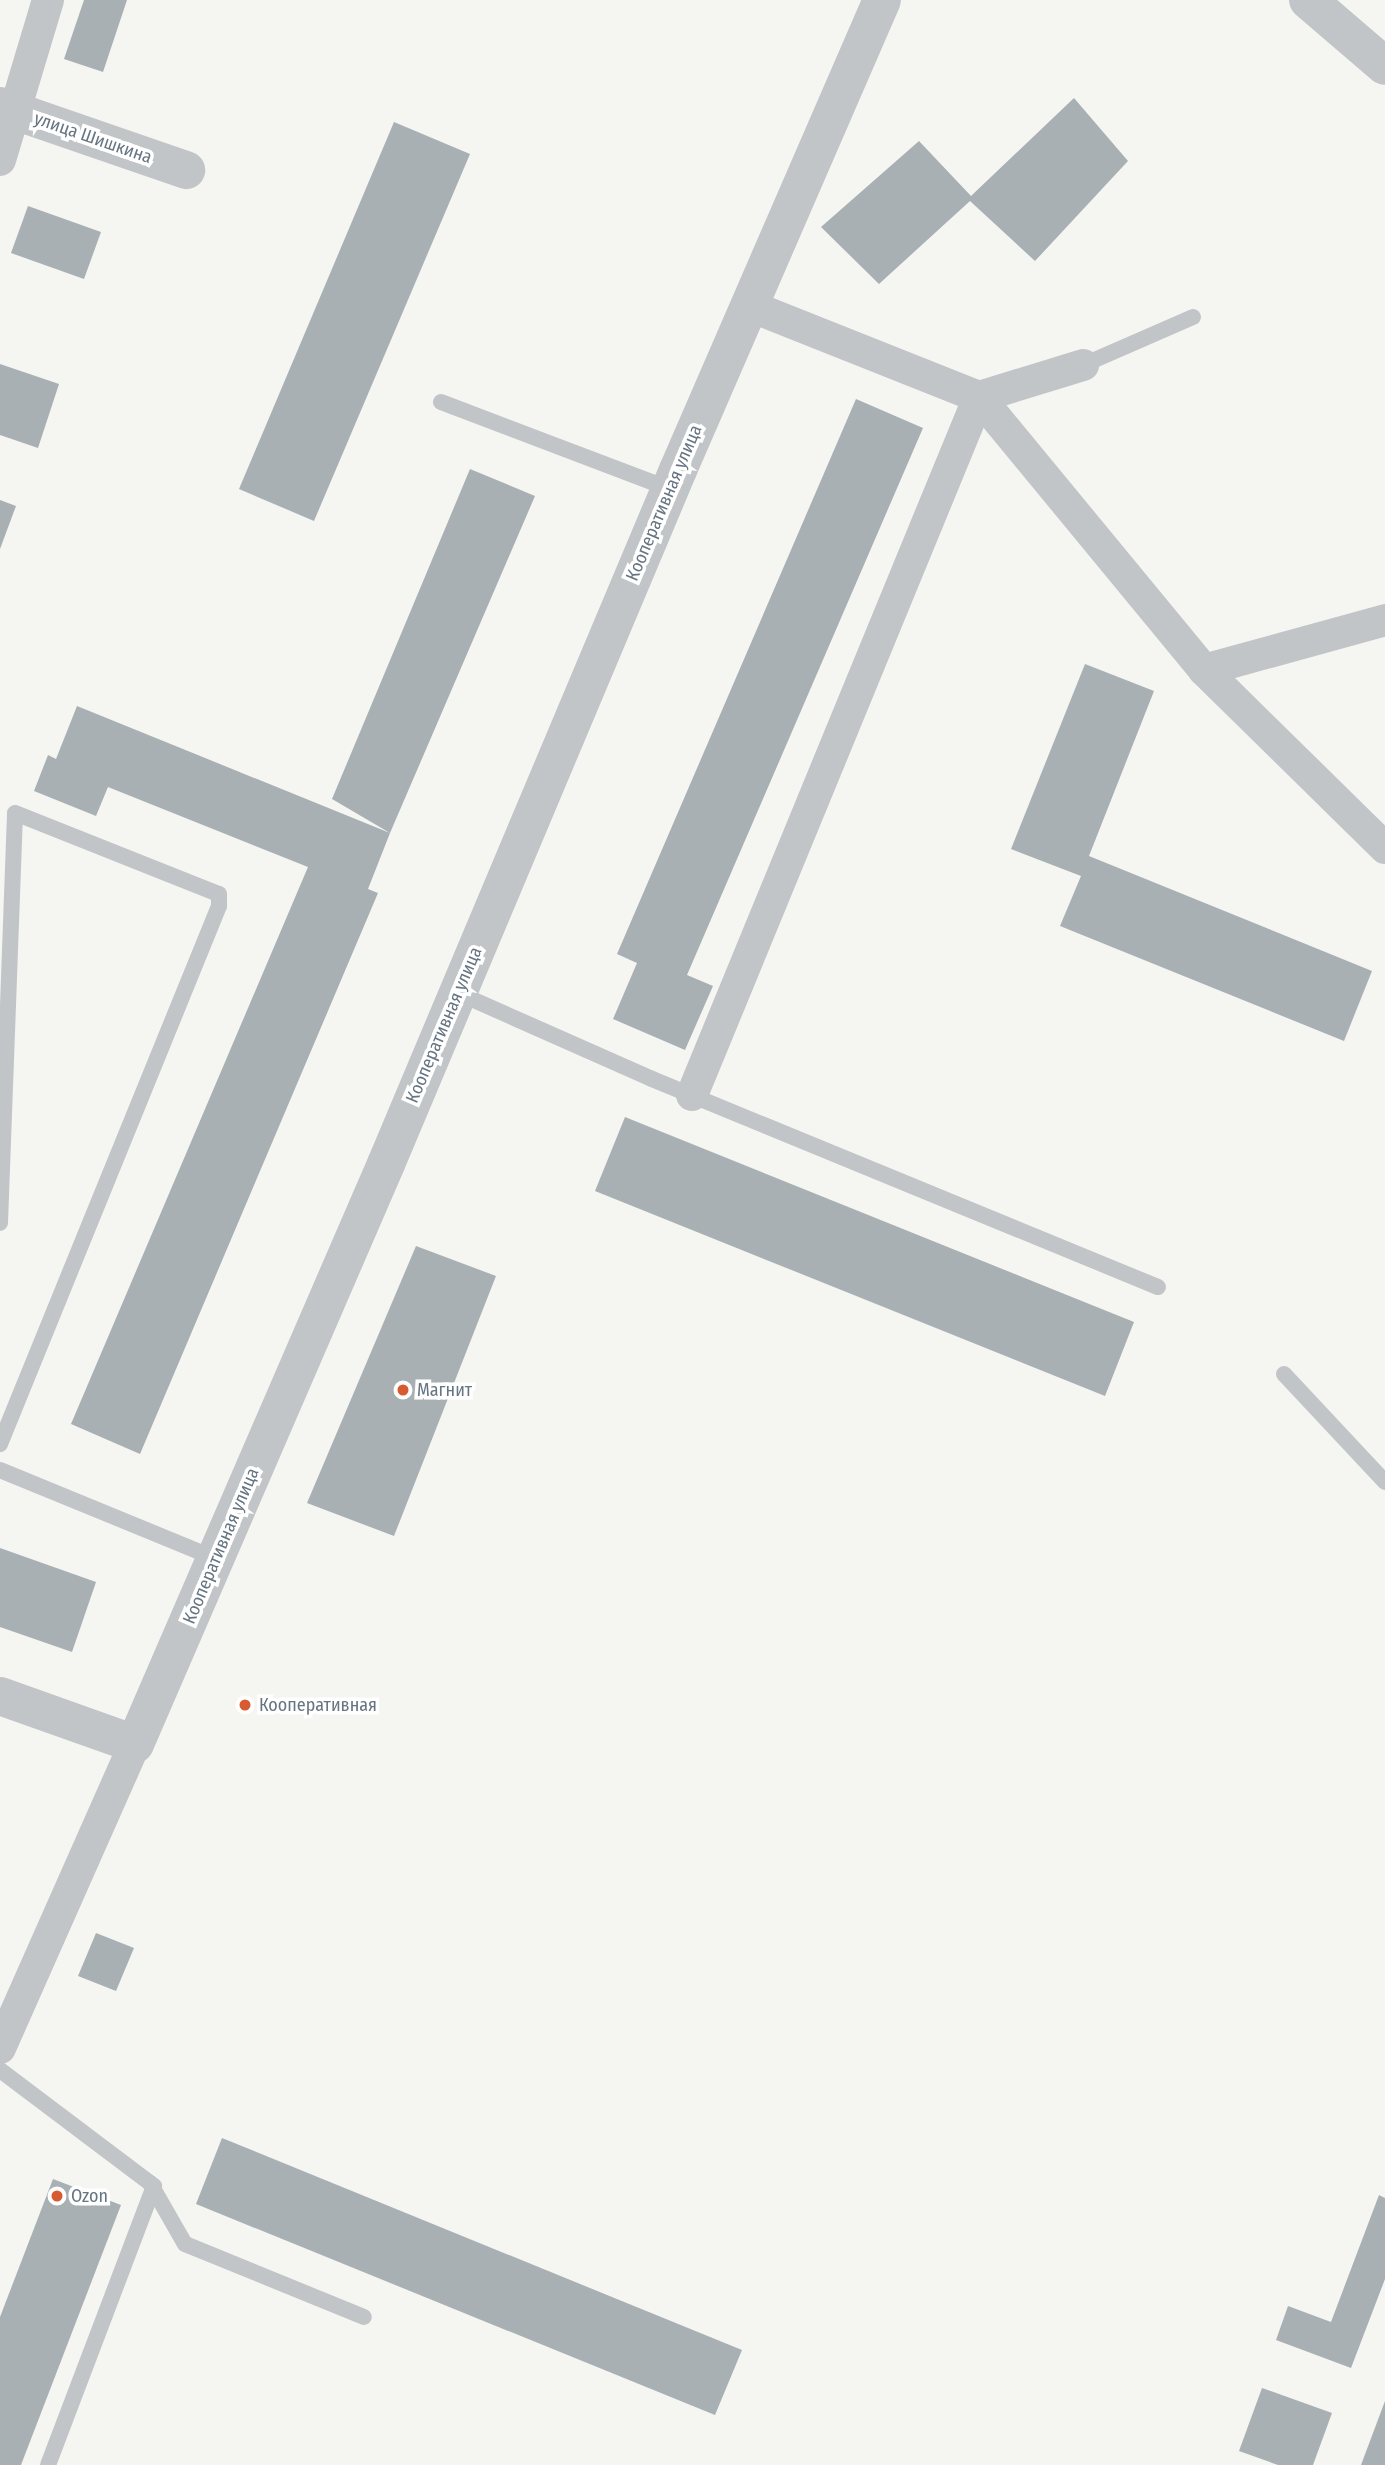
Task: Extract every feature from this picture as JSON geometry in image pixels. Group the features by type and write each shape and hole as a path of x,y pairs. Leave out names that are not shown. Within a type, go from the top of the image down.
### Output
{"street":[{"path":"0,160 7,108 48,0"},
{"name":"Кооперативная улица","path":"0,2048 135,1744 458,993 670,489 882,0"},
{"path":"1308,0 1385,66"},
{"name":"улица Шишкина","path":"7,108 186,170"},
{"path":"750,306 979,397 1204,670 1385,848"},
{"path":"979,397 1083,366"},
{"path":"692,1095 979,397"},
{"path":"1204,670 1385,620"},
{"path":"0,1696 135,1744"}],"lane":[{"path":"1083,366 1193,317"},
{"path":"441,402 670,489"},
{"path":"0,1223 15,813 219,894 219,906 0,1444"},
{"path":"458,993 692,1095 1158,1287"},
{"path":"1284,1374 1385,1482"},
{"path":"0,1470 215,1558"},
{"path":"154,2186 0,2070 122,2159 154,2186 185,2244 364,2317"},
{"path":"48,2465 154,2186"}],"building":[{"path":"84,0 127,0 103,72 64,59"},
{"path":"1074,98 1128,161 1035,261 970,201 879,284 821,227 919,141 971,196"},
{"path":"394,122 470,154 314,521 239,489"},
{"path":"28,206 101,232 84,279 11,253"},
{"path":"0,364 59,384 38,448 0,435"},
{"path":"856,399 923,428 687,975 713,986 685,1050 613,1019 637,963 617,954"},
{"path":"470,469 535,496 390,833 332,799"},
{"path":"0,500 16,506 0,549"},
{"path":"1085,664 1154,691 1089,856 1372,971 1344,1041 1060,926 1081,876 1011,849"},
{"path":"77,706 390,833 368,889 378,893 140,1454 71,1424 308,867 108,787 96,816 34,791 48,755 56,759"},
{"path":"625,1117 1134,1322 1105,1396 595,1191"},
{"name":"Магнит","path":"416,1246 496,1276 394,1536 307,1503"},
{"path":"0,1548 96,1582 72,1652 0,1627"},
{"path":"96,1933 134,1948 116,1991 78,1976"},
{"path":"222,2138 742,2350 715,2415 196,2204"},
{"path":"53,2179 121,2205 21,2465 0,2465 0,2317"},
{"path":"1379,2195 1385,2198 1385,2279 1351,2368 1276,2340 1288,2306 1331,2322"},
{"path":"1262,2388 1332,2413 1313,2465 1278,2465 1239,2451"},
{"path":"1385,2401 1385,2465 1361,2465"}],"place":[{"name":"Магнит","path":"403,1390"},
{"name":"Кооперативная","path":"245,1705"},
{"name":"Ozon","path":"57,2196"}]}
